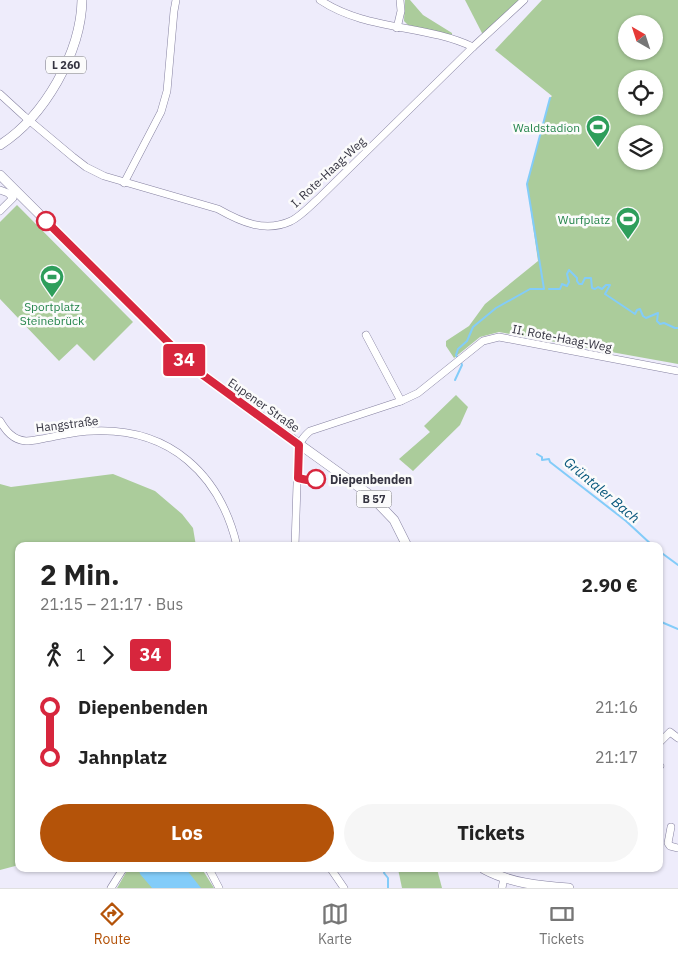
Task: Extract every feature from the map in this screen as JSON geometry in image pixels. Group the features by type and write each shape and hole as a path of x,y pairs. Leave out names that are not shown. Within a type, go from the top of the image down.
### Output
{"main road":[{"name":"L 260","path":"0,146 21,130 52,91 65,67 77,33 82,0"},
{"name":"Eupener Straße","path":"0,175 182,357 224,392 342,474 382,507 397,525 405,542"},
{"path":"491,872 504,878 528,884 569,888"}],"street":[{"path":"124,183 161,112 167,91 176,0"},
{"path":"320,0 344,12 397,28 448,37 473,47"},
{"path":"397,28 401,11 400,0"},
{"name":"I. Rote-Haag-Weg","path":"0,94 29,121 86,167 104,176 218,209 254,224 273,227 293,220 327,190 473,47 524,0"},
{"path":"0,190 8,193 13,198 0,210"},
{"path":"366,335 401,401"},
{"name":"II. Rote-Haag-Weg","path":"299,445 302,438 310,431 401,401 418,393 483,342 499,337 678,371"},
{"name":"Hangstraße","path":"0,421 12,437 26,441 92,431 105,431 121,432 152,439 171,448 200,471 214,490 225,509 236,542"},
{"path":"295,542 299,445"},
{"path":"663,739 670,732 678,738"},
{"path":"671,827 668,843 670,846 678,848"},
{"path":"111,888 121,872"},
{"path":"211,872 219,888"},
{"path":"333,872 344,888"},
{"path":"502,888 504,878"}],"green space":[{"path":"405,0 410,0 423,15 452,33 452,35 408,25 404,21"},
{"path":"465,0 520,0 483,35"},
{"path":"542,0 678,0 678,364 499,332 480,337 454,358 446,346 446,341 469,326 485,304 538,261 527,184 552,96 495,50"},
{"path":"17,205 133,322 94,361 77,344 59,361 0,299 0,222"},
{"path":"456,395 468,407 460,425 413,471 399,459 430,432 424,426"},
{"path":"113,474 155,491 182,514 193,528 195,542 15,542 15,866 0,870 0,484 11,487"},
{"path":"126,872 204,872 214,888 117,888"},
{"path":"399,872 438,872 442,888 402,888"}],"water":[{"path":"140,872 188,872 201,888 152,888"}],"waterway":[{"path":"458,358 456,355 458,349 467,341 473,327 496,308 530,289 544,289 527,184 550,98"},
{"path":"549,289 560,289 562,284 567,286 569,270 577,278 579,284 582,284 585,278 591,278 592,288 598,287 602,289 606,285 610,285 605,294 635,314 640,309 646,318 658,313 657,321 660,324 664,323 678,328"},
{"path":"455,380 462,365 461,362"},
{"name":"Grüntaler Bach","path":"537,454 542,457 542,460 549,459 550,462 626,521 649,542"},
{"name":"Grüntaler Bach","path":"663,554 678,565"},
{"path":"663,623 678,629"},
{"path":"384,872 388,878 388,888"}],"bus line":[{"name":"34","path":"46,221 196,370 299,445 298,478 316,479"}],"place":[{"name":"Waldstadion","path":"598,148"},
{"name":"Wurfplatz","path":"628,240"},
{"name":"Sportplatz Steinebrück","path":"52,298"},
{"name":"Diepenbenden","path":"316,479"}]}
